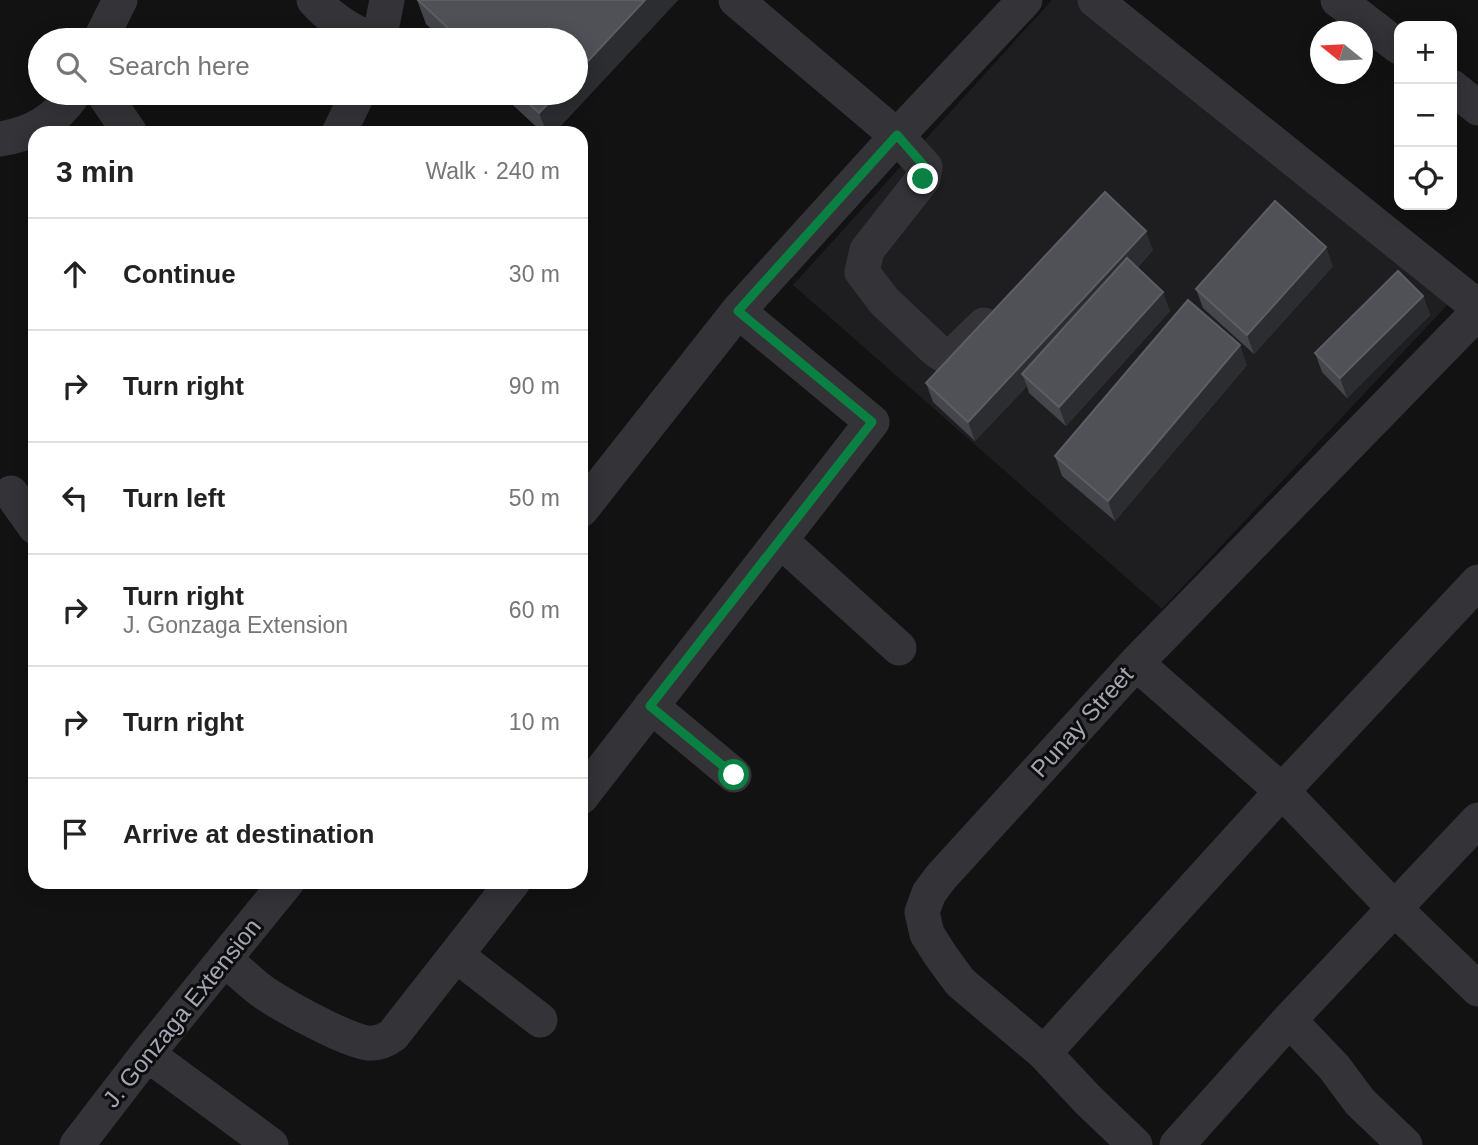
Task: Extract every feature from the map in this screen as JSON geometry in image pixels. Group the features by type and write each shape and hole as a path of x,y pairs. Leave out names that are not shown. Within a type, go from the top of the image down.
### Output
{"street":[{"path":"106,28 120,0"},
{"path":"314,0 348,28"},
{"path":"381,28 387,0"},
{"path":"736,0 897,135 926,169 923,179 867,250 862,268 864,276 905,323 940,353 949,357 1009,300"},
{"path":"591,472 897,135 1025,0"},
{"path":"1095,0 1478,307"},
{"path":"1338,0 1394,43"},
{"path":"1457,91 1478,108"},
{"path":"39,126 48,123 66,105"},
{"path":"111,105 125,126"},
{"path":"342,126 352,105"},
{"path":"0,139 28,130"},
{"path":"588,778 650,706 872,422 738,311"},
{"name":"Punay Street","path":"1135,1145 1044,1053 960,982 927,934 922,912 929,892 1136,663 1478,312"},
{"path":"15,489 28,514"},
{"path":"781,541 899,648"},
{"path":"1044,1053 1282,791 1478,582"},
{"path":"1136,663 1282,791 1394,908 1478,989"},
{"path":"650,706 734,775"},
{"path":"1177,1145 1289,1020 1478,820"},
{"name":"J. Gonzaga Extension","path":"77,1145 281,889"},
{"path":"224,960 264,993 288,1006 352,1038 368,1043 382,1043 393,1035 508,889"},
{"path":"456,955 540,1020"},
{"path":"1289,1020 1334,1067 1360,1102 1405,1145"},
{"path":"147,1054 271,1145"}],"shaded area":[{"path":"1052,0 1090,0 1451,301 1162,609 793,285"}],"building":[{"path":"418,0 645,0 588,61 588,28 448,28"},
{"path":"531,105 547,105 539,113"},
{"path":"1105,192 1146,231 968,422 926,383"},
{"path":"1275,201 1326,247 1247,335 1196,289"},
{"path":"1127,258 1163,292 1059,407 1022,374"},
{"path":"1398,271 1423,296 1340,378 1315,353"},
{"path":"1188,300 1240,345 1108,501 1055,456"}],"route":[{"path":"734,775 650,706 872,422 738,311 897,135 925,167 923,179"}]}
